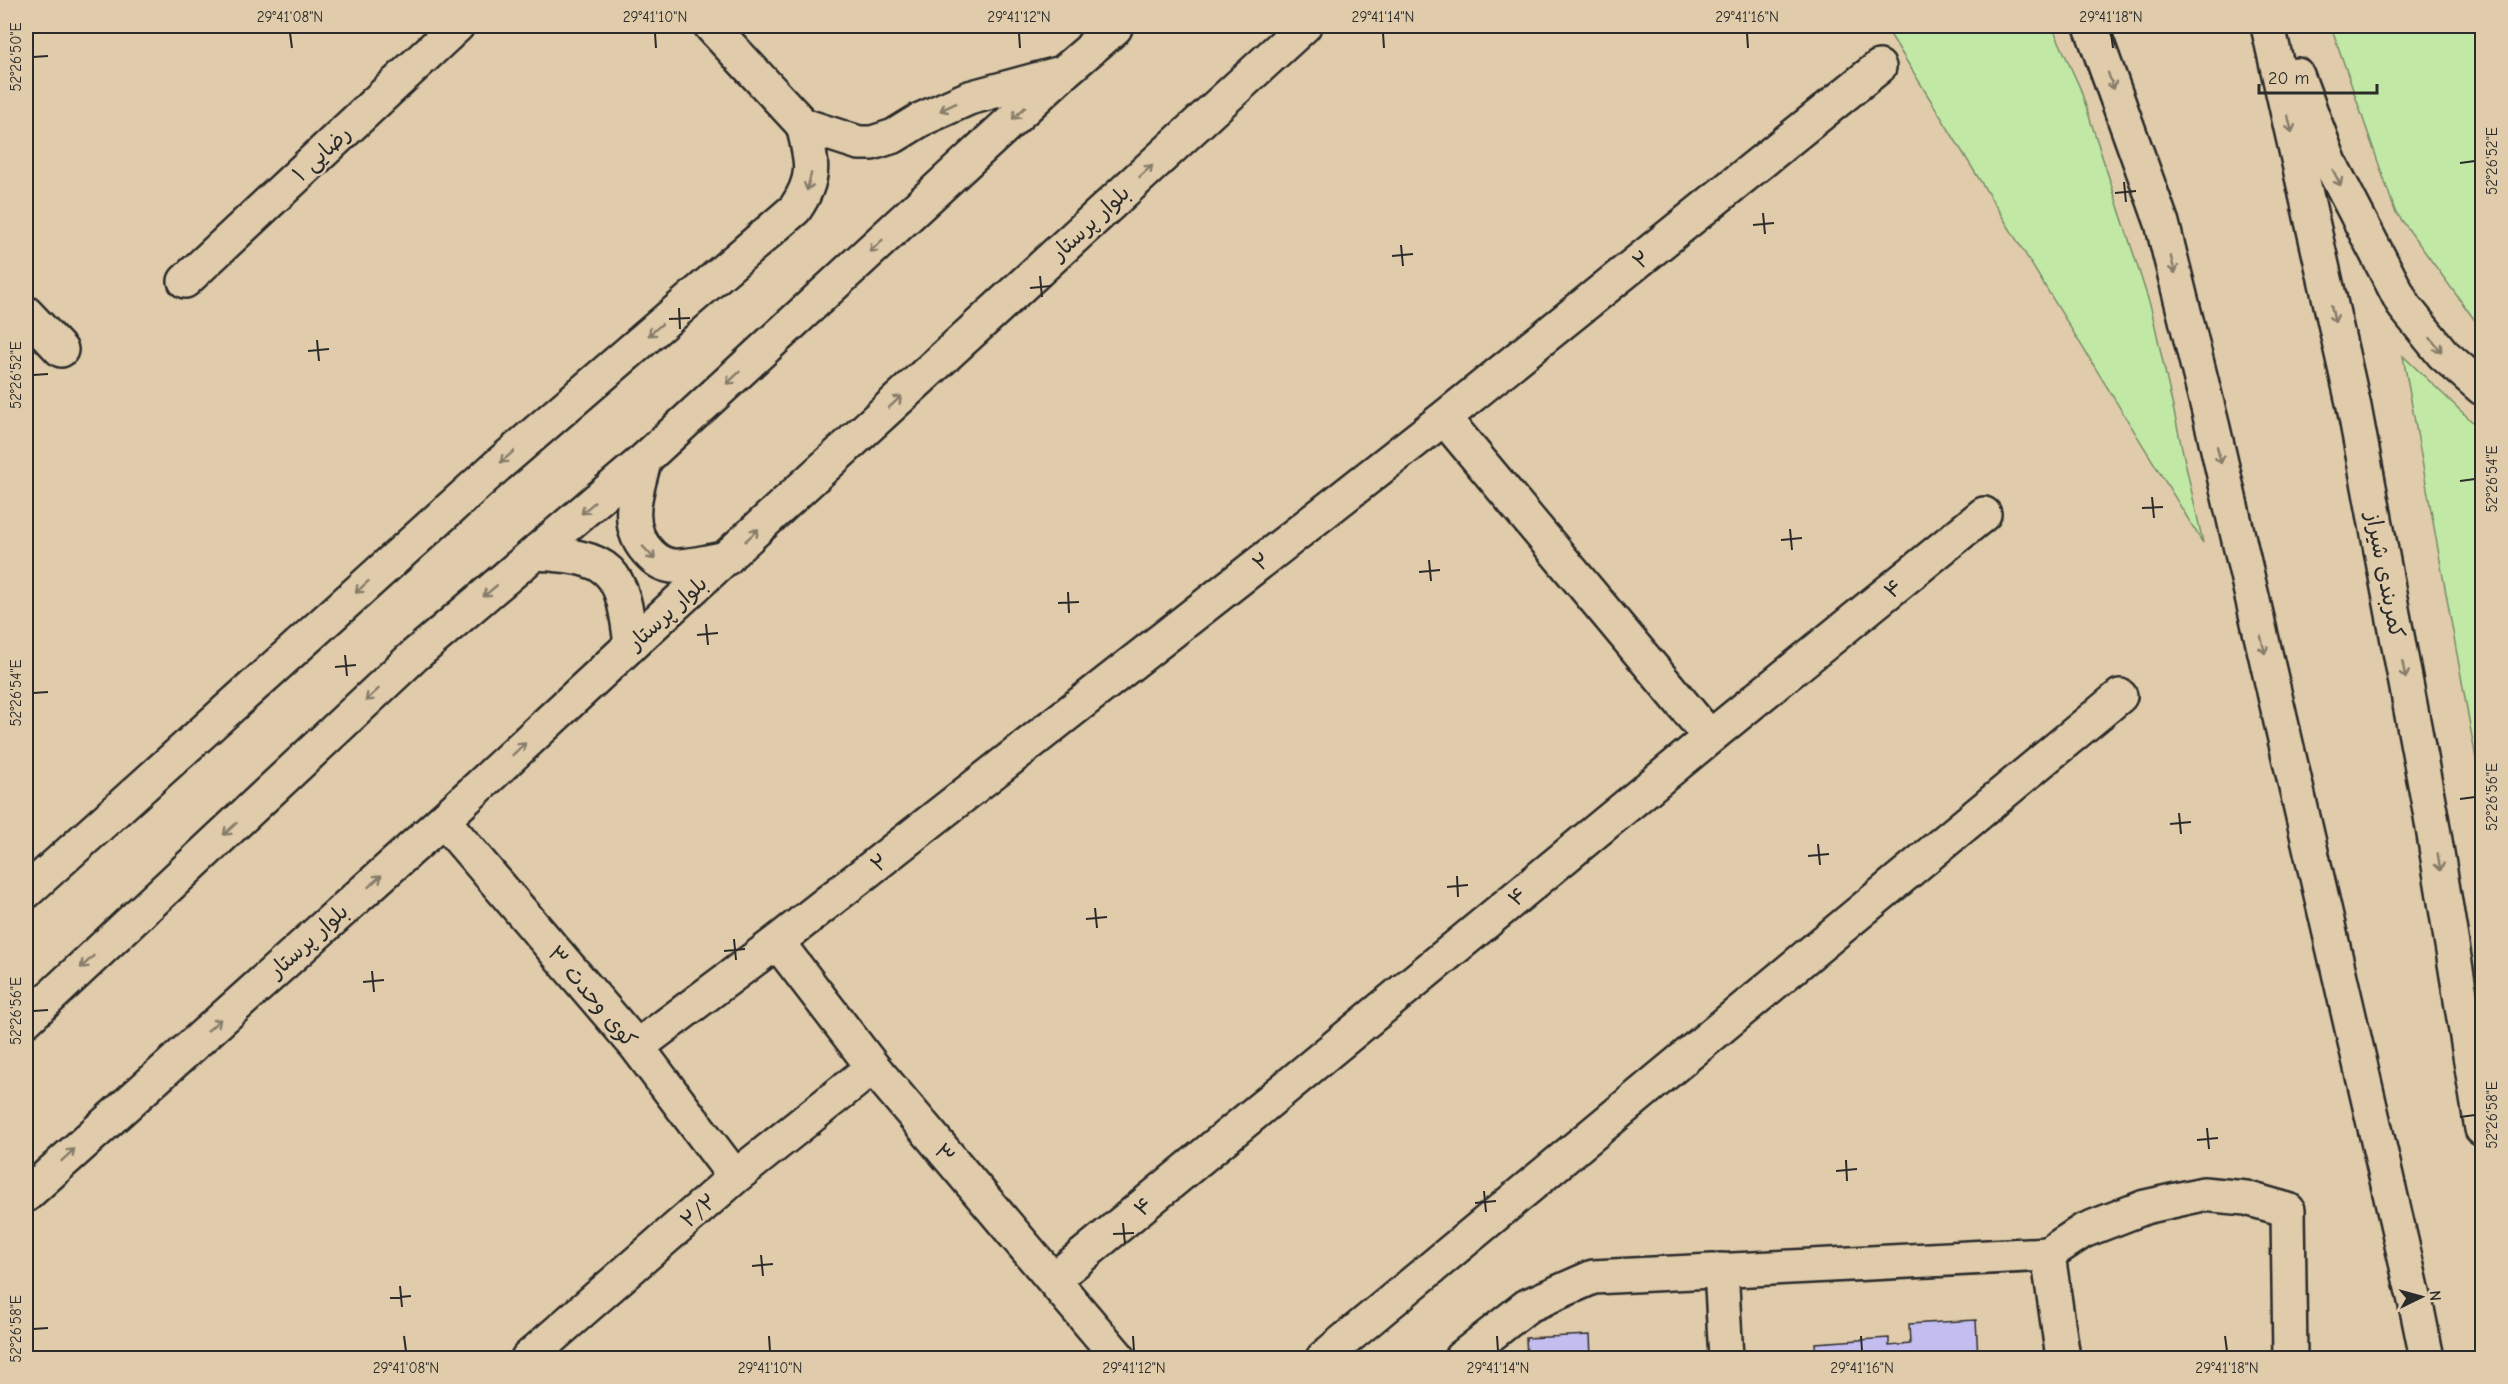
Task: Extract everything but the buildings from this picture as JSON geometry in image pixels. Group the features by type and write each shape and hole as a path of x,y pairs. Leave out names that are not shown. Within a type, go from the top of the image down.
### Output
{"main road":[{"name":"رضایی ۱","path":"184,281 457,26"},
{"path":"26,892 497,466 795,210 806,193 811,177 812,159 803,125 711,26"},
{"path":"26,1020 415,656 645,459 1102,35 1118,26"},
{"name":"بلوار پرستار","path":"26,1195 443,820 1304,26"},
{"path":"2091,26 2162,223 2216,440 2416,1302 2427,1359"},
{"name":"کمربندی شیراز","path":"2268,26 2356,419 2431,816 2482,1129"},
{"path":"2279,26 2330,163 2404,306 2443,354 2482,388"},
{"name":"۲","path":"637,1047 777,942 1444,418 1879,67"},
{"path":"803,125 859,143 872,143 894,136 920,120 969,98 1064,72"},
{"path":"26,313 61,350"},
{"path":"1444,418 1710,737"},
{"path":"645,459 633,502 634,531 644,549 659,563 679,567 727,558"},
{"name":"۴","path":"1053,1280 1710,737 1984,514"},
{"path":"535,553 566,555 591,560 607,567 620,587 627,609 631,645"},
{"path":"1323,1359 2120,696"},
{"name":"کوی وحدت ۳","path":"443,820 637,1047 735,1178"},
{"name":"۳","path":"777,942 873,1067 1119,1359"},
{"name":"۲/۲","path":"528,1359 735,1178 873,1067"},
{"path":"1461,1359 1527,1306 1593,1277 2048,1254 2093,1227 2145,1207 2203,1194 2246,1198 2288,1210 2290,1359"},
{"path":"2048,1254 2062,1359"},
{"path":"1721,1270 1726,1359"}],"green space":[{"path":"1885,26 2052,26 2080,88 2151,308 2203,543"},
{"path":"2331,26 2482,26 2482,330 2395,211"},
{"path":"2403,356 2482,431 2482,792"}]}
